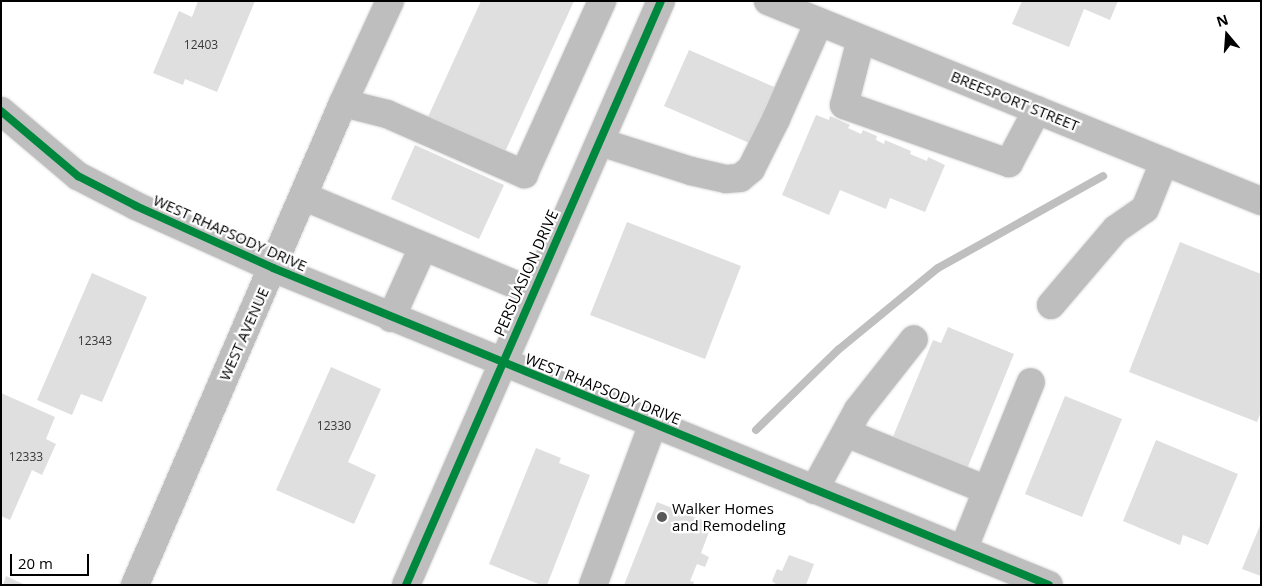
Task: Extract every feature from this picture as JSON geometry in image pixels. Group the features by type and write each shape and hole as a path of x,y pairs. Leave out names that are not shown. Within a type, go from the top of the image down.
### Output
{"street":[{"name":"WEST AVENUE","path":"135,585 343,103 390,1"},
{"path":"343,103 388,114 524,174 602,1"},
{"name":"PERSUASION DRIVE","path":"406,585 661,1"},
{"name":"BREESPORT STREET","path":"768,1 1261,201"},
{"path":"600,142 690,171 726,178 740,178 751,170 819,22"},
{"path":"860,39 844,105 1009,162 1037,110"},
{"name":"WEST RHAPSODY DRIVE","path":"1,111 78,176 136,206 273,268 391,318 1049,585"},
{"path":"1051,305 1116,229 1145,209 1164,162"},
{"path":"304,197 533,292"},
{"path":"391,318 423,247"},
{"path":"814,490 858,410 914,339"},
{"path":"962,550 1030,382"},
{"path":"592,585 653,424"},
{"path":"846,433 987,490"}],"building":[{"path":"198,1 255,1 217,92 185,79 183,85 153,73 179,11 192,17"},
{"path":"481,1 574,1 504,154 427,119"},
{"path":"1022,1 1118,1 1110,20 1084,9 1069,47 1012,24"},
{"path":"689,50 779,89 754,145 664,106"},
{"path":"816,115 829,120 830,116 850,125 848,128 861,134 863,130 877,136 876,140 884,144 885,140 911,151 910,154 927,161 928,157 945,165 925,212 890,198 886,209 840,190 829,215 782,195"},
{"path":"415,145 504,185 479,239 391,199"},
{"path":"627,222 741,266 705,359 590,315"},
{"path":"1180,242 1261,274 1261,412 1257,422 1129,372"},
{"path":"92,273 147,297 102,402 81,394 72,415 37,400"},
{"path":"948,327 1014,354 967,469 892,439 933,340 941,343"},
{"path":"331,367 381,389 348,462 376,475 354,524 276,490"},
{"path":"1,393 55,417 46,439 56,444 42,475 32,470 10,520 1,516"},
{"path":"1065,396 1122,419 1082,517 1025,494"},
{"path":"1156,440 1238,474 1208,545 1183,535 1180,545 1123,521"},
{"path":"536,448 561,458 559,463 590,475 547,585 541,585 489,564"},
{"path":"657,502 712,524 701,553 709,557 705,567 697,564 690,581 694,582 693,585 624,585"},
{"path":"1261,523 1261,576 1242,569"},
{"path":"789,555 814,564 806,585 777,585 772,581 777,569 782,571"},
{"path":"6,576 25,585 3,585"}],"waterway":[{"path":"756,430 838,350 938,268 1103,176"}],"cycle path":[{"path":"406,585 661,1"},
{"path":"1,111 78,176 136,206 273,268 1049,585"}],"place":[{"name":"Walker Homes and Remodeling","path":"662,517"}]}
